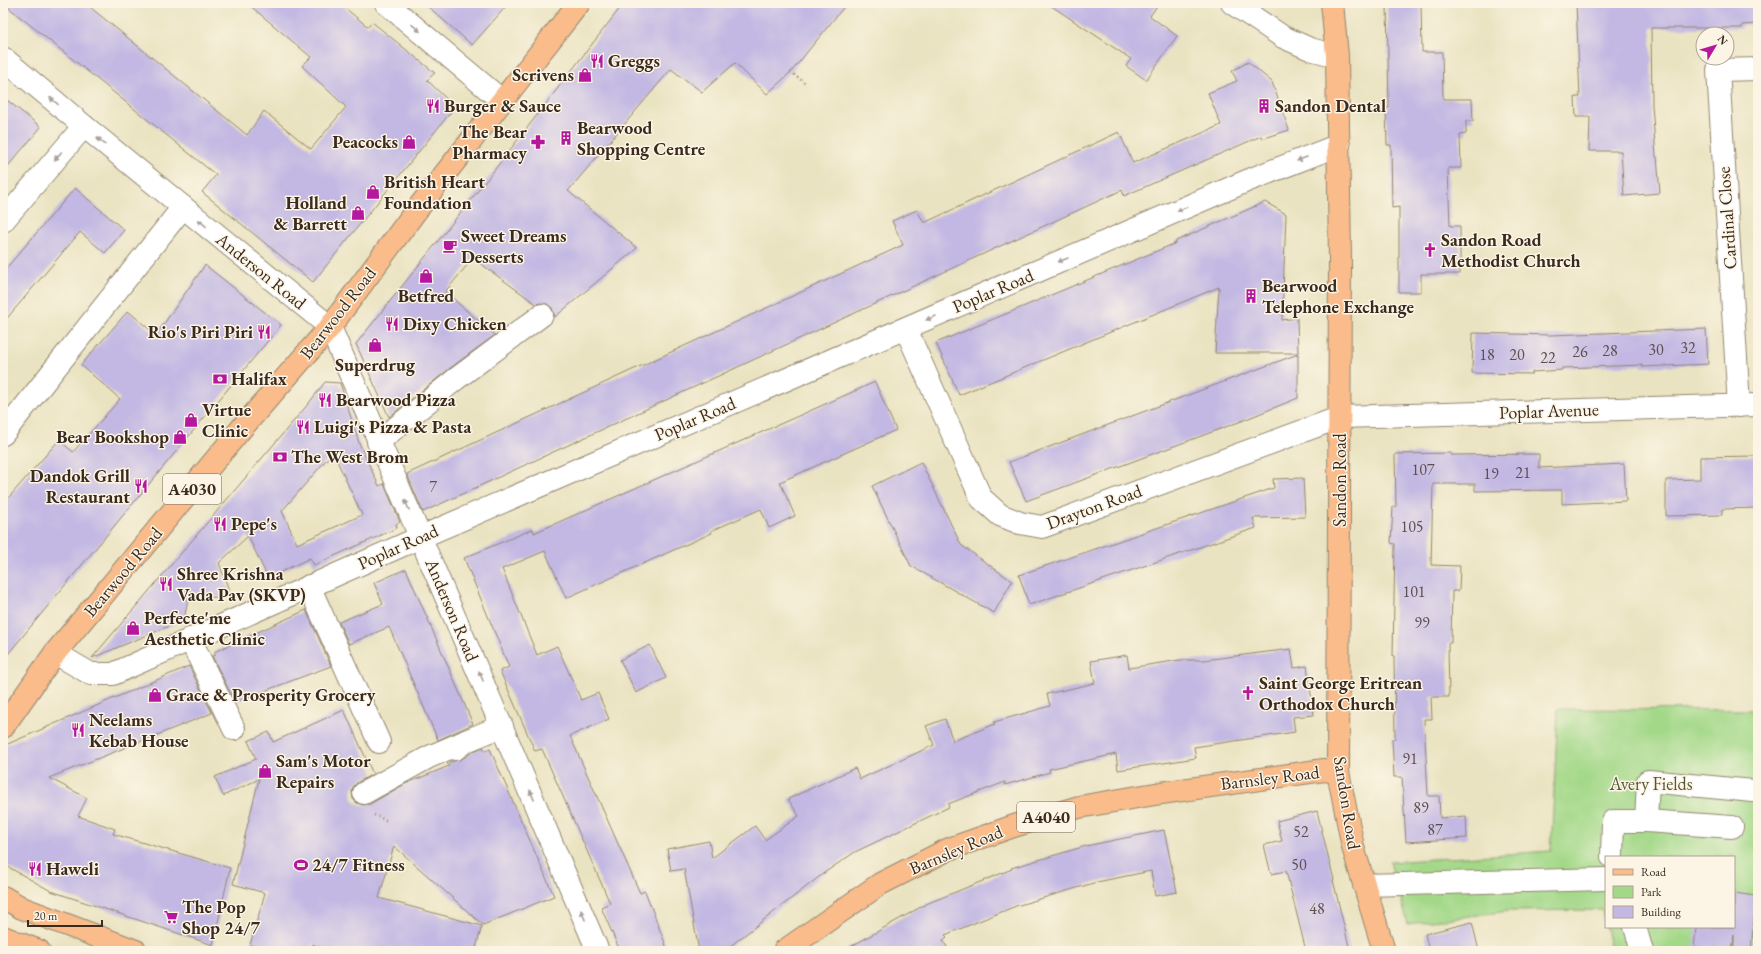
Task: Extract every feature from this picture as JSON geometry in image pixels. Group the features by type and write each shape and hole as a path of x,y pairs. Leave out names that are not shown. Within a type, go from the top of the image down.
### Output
{"main road":[{"name":"Bearwood Road","path":"3,727 56,653 241,429 330,327 412,216 579,3"},
{"name":"Sandon Road","path":"1332,3 1337,56 1339,145 1341,417 1338,772 1353,847 1384,951"},
{"name":"Bearwood Road","path":"3,705 56,653"},
{"name":"Barnsley Road","path":"784,951 880,884 949,849 1014,826 1079,807 1153,794 1324,770 1338,772"},
{"path":"3,897 22,908 136,951"},
{"path":"3,936 39,951"}],"street":[{"path":"386,3 502,100"},
{"path":"1232,3 1283,37 1310,49 1337,56"},
{"name":"Anderson Road","path":"3,58 330,327 378,442 421,537 598,951"},
{"name":"Cardinal Close","path":"1748,405 1718,70 1758,69"},
{"path":"3,221 84,126"},
{"name":"Poplar Road","path":"56,653 91,674 114,674 421,537 1249,180 1339,145"},
{"path":"3,434 183,207"},
{"path":"378,442 456,379 542,315"},
{"name":"Drayton Road","path":"906,329 981,498 1000,515 1020,523 1042,527 1341,417"},
{"name":"Poplar Avenue","path":"1341,417 1748,405"},
{"path":"309,586 379,742"},
{"path":"190,639 234,729"},
{"path":"364,793 429,756 502,726"},
{"path":"418,779 415,773 466,742"},
{"path":"1646,821 1648,781 1753,791"},
{"path":"1612,856 1613,821 1646,821 1732,827"},
{"path":"1364,885 1605,879"},
{"path":"1635,928 1642,951"}],"path":[{"path":"791,72 806,84"},
{"path":"371,814 388,821"}],"green space":[{"name":"Avery Fields","path":"1558,709 1758,710 1758,951 1611,951 1606,928 1735,928 1735,856 1605,856 1605,924 1602,910 1508,911 1408,924 1390,862 1551,851"}],"building":[{"path":"3,3 85,3 247,135 264,111 311,149 346,107 302,66 311,57 247,3 339,3 368,27 372,22 435,73 427,80 455,107 313,282 202,192 216,175"},
{"path":"424,3 509,3 472,45"},
{"name":"Bearwood Shopping Centre","path":"624,3 847,3 791,72 767,94 735,63 702,92 671,69 568,191 637,248 555,317 552,308 547,304 536,304 473,258 445,292 495,335 449,369 389,417 356,344 485,182"},
{"path":"1047,3 1159,3 1150,16 1177,36 1146,80 1126,66 1131,59"},
{"path":"1387,3 1421,3 1422,52 1442,52 1443,99 1472,99 1473,121 1466,121 1466,134 1460,135 1461,168 1448,168 1450,226 1460,226 1460,274 1421,274 1421,292 1399,292 1399,207 1392,208 1391,145 1387,145 1386,108 1389,108"},
{"path":"1576,3 1758,3 1758,24 1742,25 1742,28 1735,28 1735,26 1695,26 1695,28 1651,28 1652,105 1660,193 1624,196 1621,151 1589,151 1590,117 1576,117 1575,97 1580,97"},
{"path":"1248,62 1272,82 1289,130 1262,139 1261,136 1124,196 1122,190 423,512 407,474 903,245 892,221 917,210 924,223 1119,132 1133,163 1221,125 1208,93 1237,81 1232,71"},
{"path":"3,97 41,127 3,172"},
{"path":"75,188 124,230 105,253 80,232 3,323 3,272"},
{"path":"1265,202 1286,214 1282,320 1297,318 1298,353 1215,353 1219,287 959,395 936,343 1176,243 1176,241"},
{"path":"205,265 281,325 3,660 3,504 59,440 73,452 120,399 81,365 128,311 156,335"},
{"path":"1706,329 1708,364 1562,368 1562,370 1532,372 1532,374 1472,373 1473,333 1551,335"},
{"path":"1298,354 1298,398 1239,422 1026,501 1009,462"},
{"path":"325,382 340,383 359,443 379,486 384,484 400,522 396,524 397,528 314,565 310,558 268,578 248,536 219,563 231,596 188,599 184,620 92,658 309,403","holes":["333,452 362,515 297,544 282,511"]},
{"path":"875,382 896,430 780,482 795,516 769,528 761,509 711,531 712,533 566,598 545,551 502,569 537,655 557,646 581,700 598,693 609,719 570,736 640,893 645,891 668,951 620,951 601,907 610,903 542,749 535,751 500,671 509,667 464,558 533,529 534,533"},
{"path":"1451,453 1451,455 1539,454 1539,468 1624,464 1626,501 1562,504 1562,490 1475,491 1475,484 1433,484 1431,565 1460,566 1459,591 1452,591 1451,643 1448,643 1449,697 1431,697 1432,719 1424,719 1428,796 1439,796 1440,818 1466,816 1467,838 1406,842 1402,777 1394,777 1392,739 1395,739 1393,656 1395,544 1391,543 1393,507 1396,507 1395,454"},
{"path":"1758,456 1758,508 1722,509 1722,515 1666,516 1666,480 1700,479 1700,457"},
{"path":"921,462 961,545 1012,581 994,613 911,566 872,486"},
{"path":"1303,478 1305,517 1253,518 1256,528 1029,605 1019,575 1274,488 1273,479"},
{"path":"406,569 473,724 438,740 389,627 349,644 339,622 383,604 374,583"},
{"path":"306,610 331,666 235,702 212,656 216,655 214,652"},
{"path":"650,645 666,678 636,693 620,660"},
{"path":"1291,649 1294,668 1307,666 1314,715 1293,717 1295,732 1194,747 1196,758 1118,770 1116,754 1049,769 1050,772 1005,785 1005,782 948,804 949,807 855,852 824,873 724,951 699,951 684,869 671,871 667,849 709,841 712,858 755,826 765,840 799,816 788,799 855,768 860,779 934,745 926,726 945,719 953,741 995,724 994,722 1050,706 1047,694 1095,683 1091,661 1127,655 1129,668 1180,660 1204,660"},
{"path":"189,666 212,713 49,778 87,798 78,816 115,829 113,834 230,868 213,945 51,891 3,864 3,746"},
{"path":"344,710 373,774 358,782 353,787 353,799 357,803 363,805 370,804 405,784 449,766 447,763 462,759 483,747 485,751 490,749 554,896 483,925 394,846 379,898 482,926 475,951 332,951 312,944 310,951 271,951 250,945 265,893 233,884 259,779 223,796 215,777 256,759 248,741 269,732 273,742"},
{"path":"1317,811 1350,951 1306,951 1286,871 1271,874 1264,845 1282,841 1277,821"},
{"path":"1164,830 1177,892 1155,896 1151,871 1097,882 1016,906 945,935 947,937 943,940 949,951 843,951 926,904 1012,869 1011,868 1086,846"},
{"path":"1735,893 1756,896 1751,951 1734,951 1734,935 1732,951 1694,951 1696,928 1735,928"},
{"path":"1472,922 1479,951 1429,951 1425,934"}],"place":[{"name":"Greggs","path":"597,61"},
{"name":"Scrivens","path":"585,75"},
{"name":"Burger & Sauce","path":"433,106"},
{"name":"Sandon Dental","path":"1264,106"},
{"name":"Bearwood Shopping Centre","path":"566,138"},
{"name":"Peacocks","path":"409,142"},
{"name":"The Bear Pharmacy","path":"538,142"},
{"name":"British Heart Foundation","path":"373,192"},
{"name":"Holland & Barrett","path":"358,213"},
{"name":"Sweet Dreams Desserts","path":"450,246"},
{"name":"Sandon Road Methodist Church","path":"1430,250"},
{"name":"Betfred","path":"426,276"},
{"name":"Bearwood Telephone Exchange","path":"1251,296"},
{"name":"Dixy Chicken","path":"392,324"},
{"name":"Rio's Piri Piri","path":"264,332"},
{"name":"Superdrug","path":"375,345"},
{"name":"Halifax","path":"220,379"},
{"name":"Bearwood Pizza","path":"325,400"},
{"name":"Virtue Clinic","path":"191,420"},
{"name":"Luigi's Pizza & Pasta","path":"303,427"},
{"name":"Bear Bookshop","path":"180,437"},
{"name":"The West Brom","path":"280,457"},
{"name":"Dandok Grill Restaurant","path":"141,486"},
{"name":"Pepe's","path":"220,524"},
{"name":"Shree Krishna Vada Pav (SKVP)","path":"166,584"},
{"name":"Perfecte'me Aesthetic Clinic","path":"133,628"},
{"name":"Saint George Eritrean Orthodox Church","path":"1248,693"},
{"name":"Grace & Prosperity Grocery","path":"155,695"},
{"name":"Neelams Kebab House","path":"78,730"},
{"name":"Sam's Motor Repairs","path":"265,771"},
{"name":"24/7 Fitness","path":"301,865"},
{"name":"Haweli","path":"35,869"},
{"name":"The Pop Shop 24/7","path":"171,917"}]}
